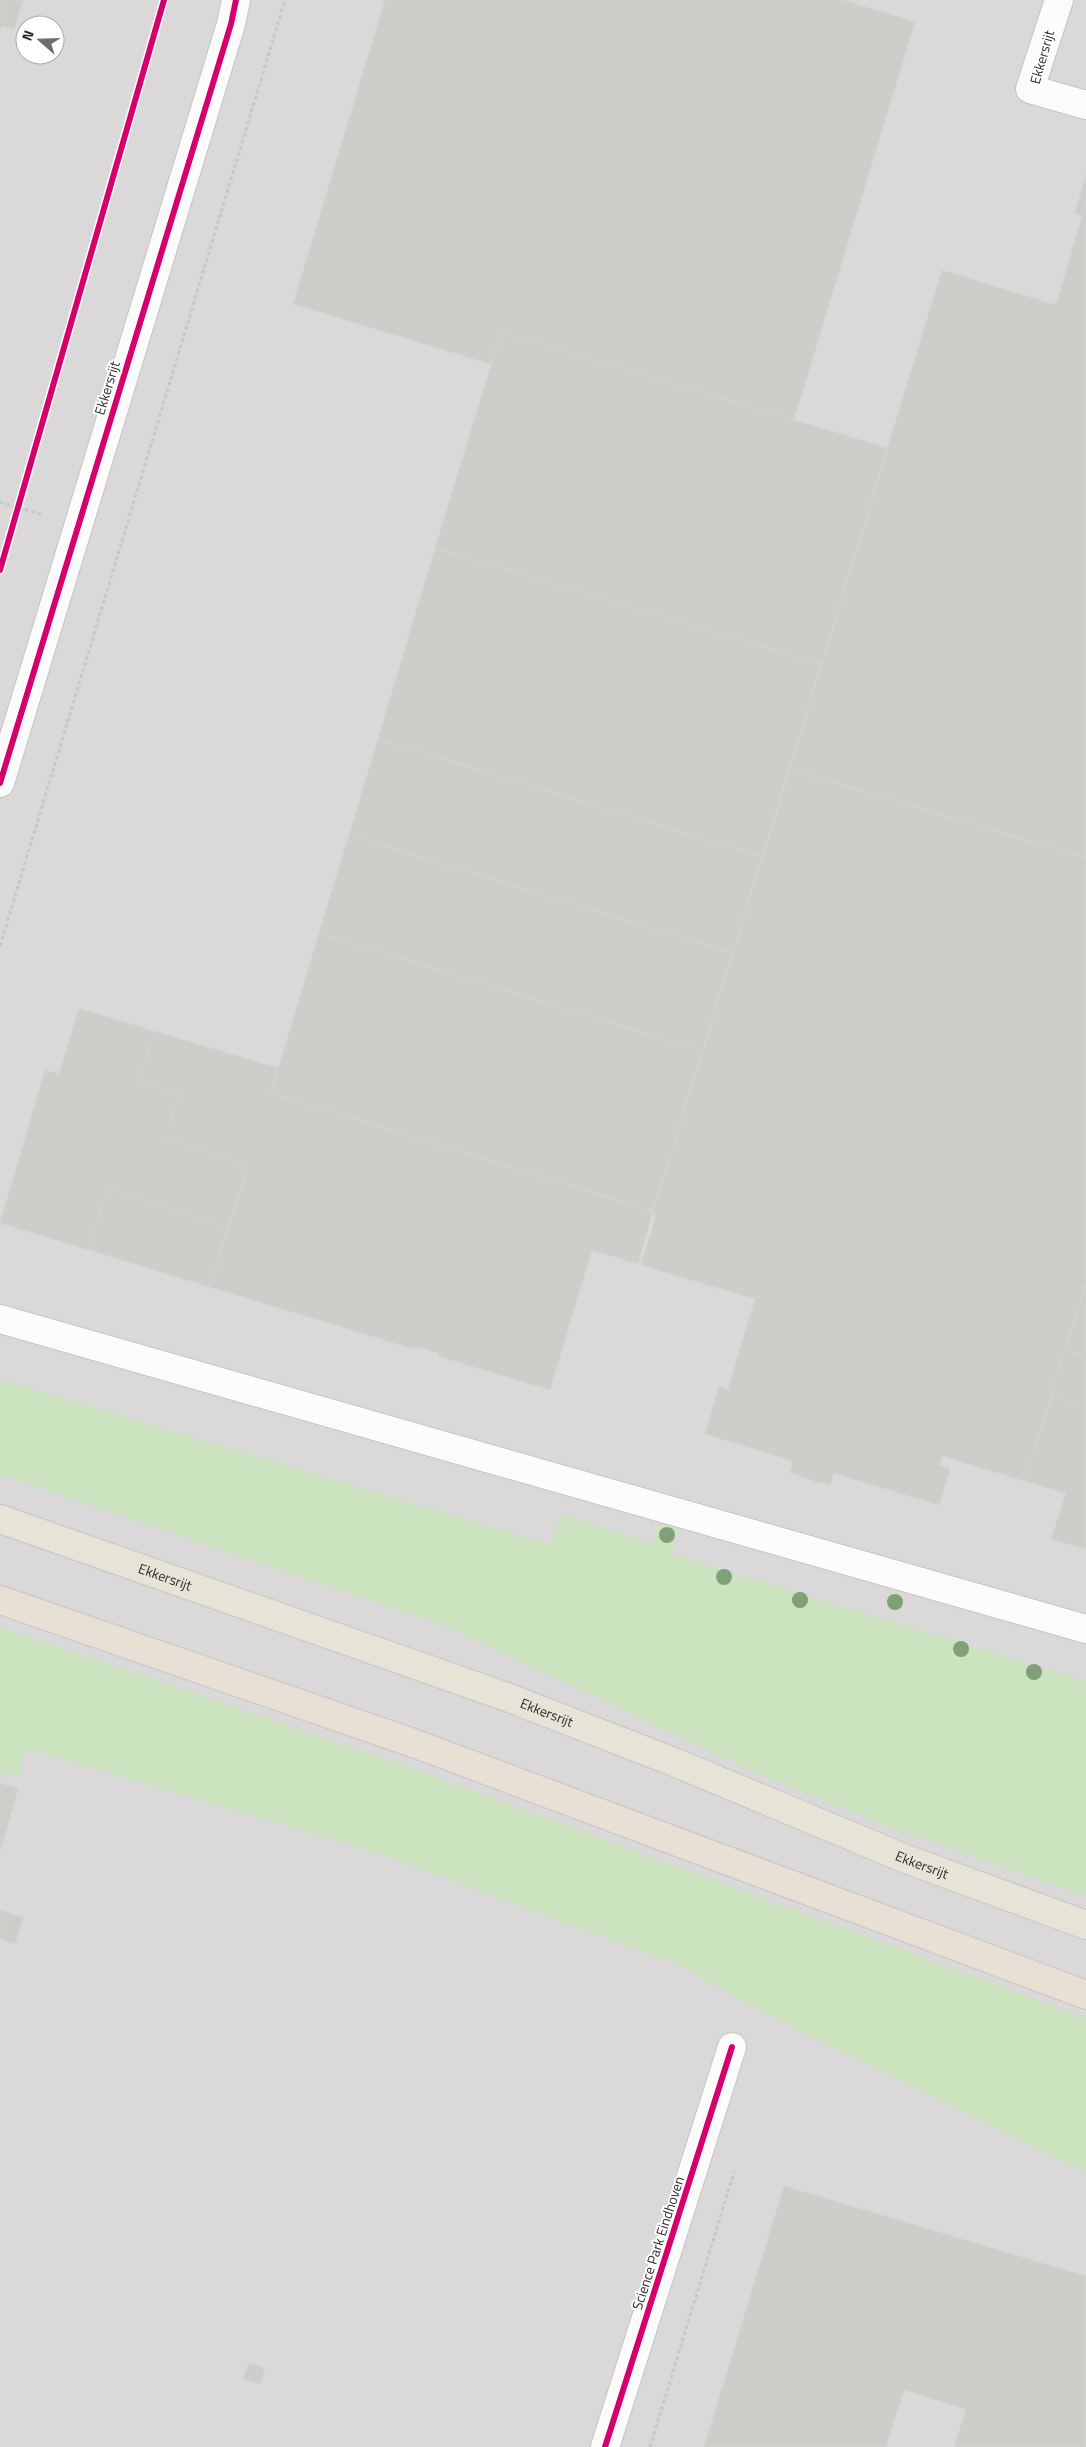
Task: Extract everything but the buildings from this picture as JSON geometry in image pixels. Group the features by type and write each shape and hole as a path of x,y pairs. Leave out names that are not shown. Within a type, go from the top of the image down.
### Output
{"highway":[{"path":"0,1600 443,1754 1086,1995"}],"main road":[{"name":"Ekkersrijt","path":"0,1519 507,1697 674,1762 906,1859 1086,1926"}],"street":[{"name":"Ekkersrijt","path":"0,783 228,33 236,0"},
{"name":"Ekkersrijt","path":"1059,0 1030,88 1086,105"},
{"path":"0,1319 1086,1629"},
{"name":"Science Park Eindhoven","path":"605,2447 732,2047"}],"path":[{"path":"0,946 286,0"},
{"path":"16,516 21,498"},
{"path":"650,2447 735,2166"}],"shaded area":[{"path":"0,0 1086,0 1086,2447 0,2447"}],"green space":[{"path":"0,1379 551,1545 562,1514 652,1544 661,1515 681,1520 671,1554 1086,1681 1086,1896 892,1828 759,1774 446,1626 0,1474"},
{"path":"0,1627 390,1760 1086,2018 1086,2172 801,2032 674,1963 375,1852 27,1748 18,1777 0,1772"}],"cycle path":[{"path":"0,570 164,0"},
{"path":"0,783 231,24 236,0"},
{"path":"605,2447 732,2047"}]}
